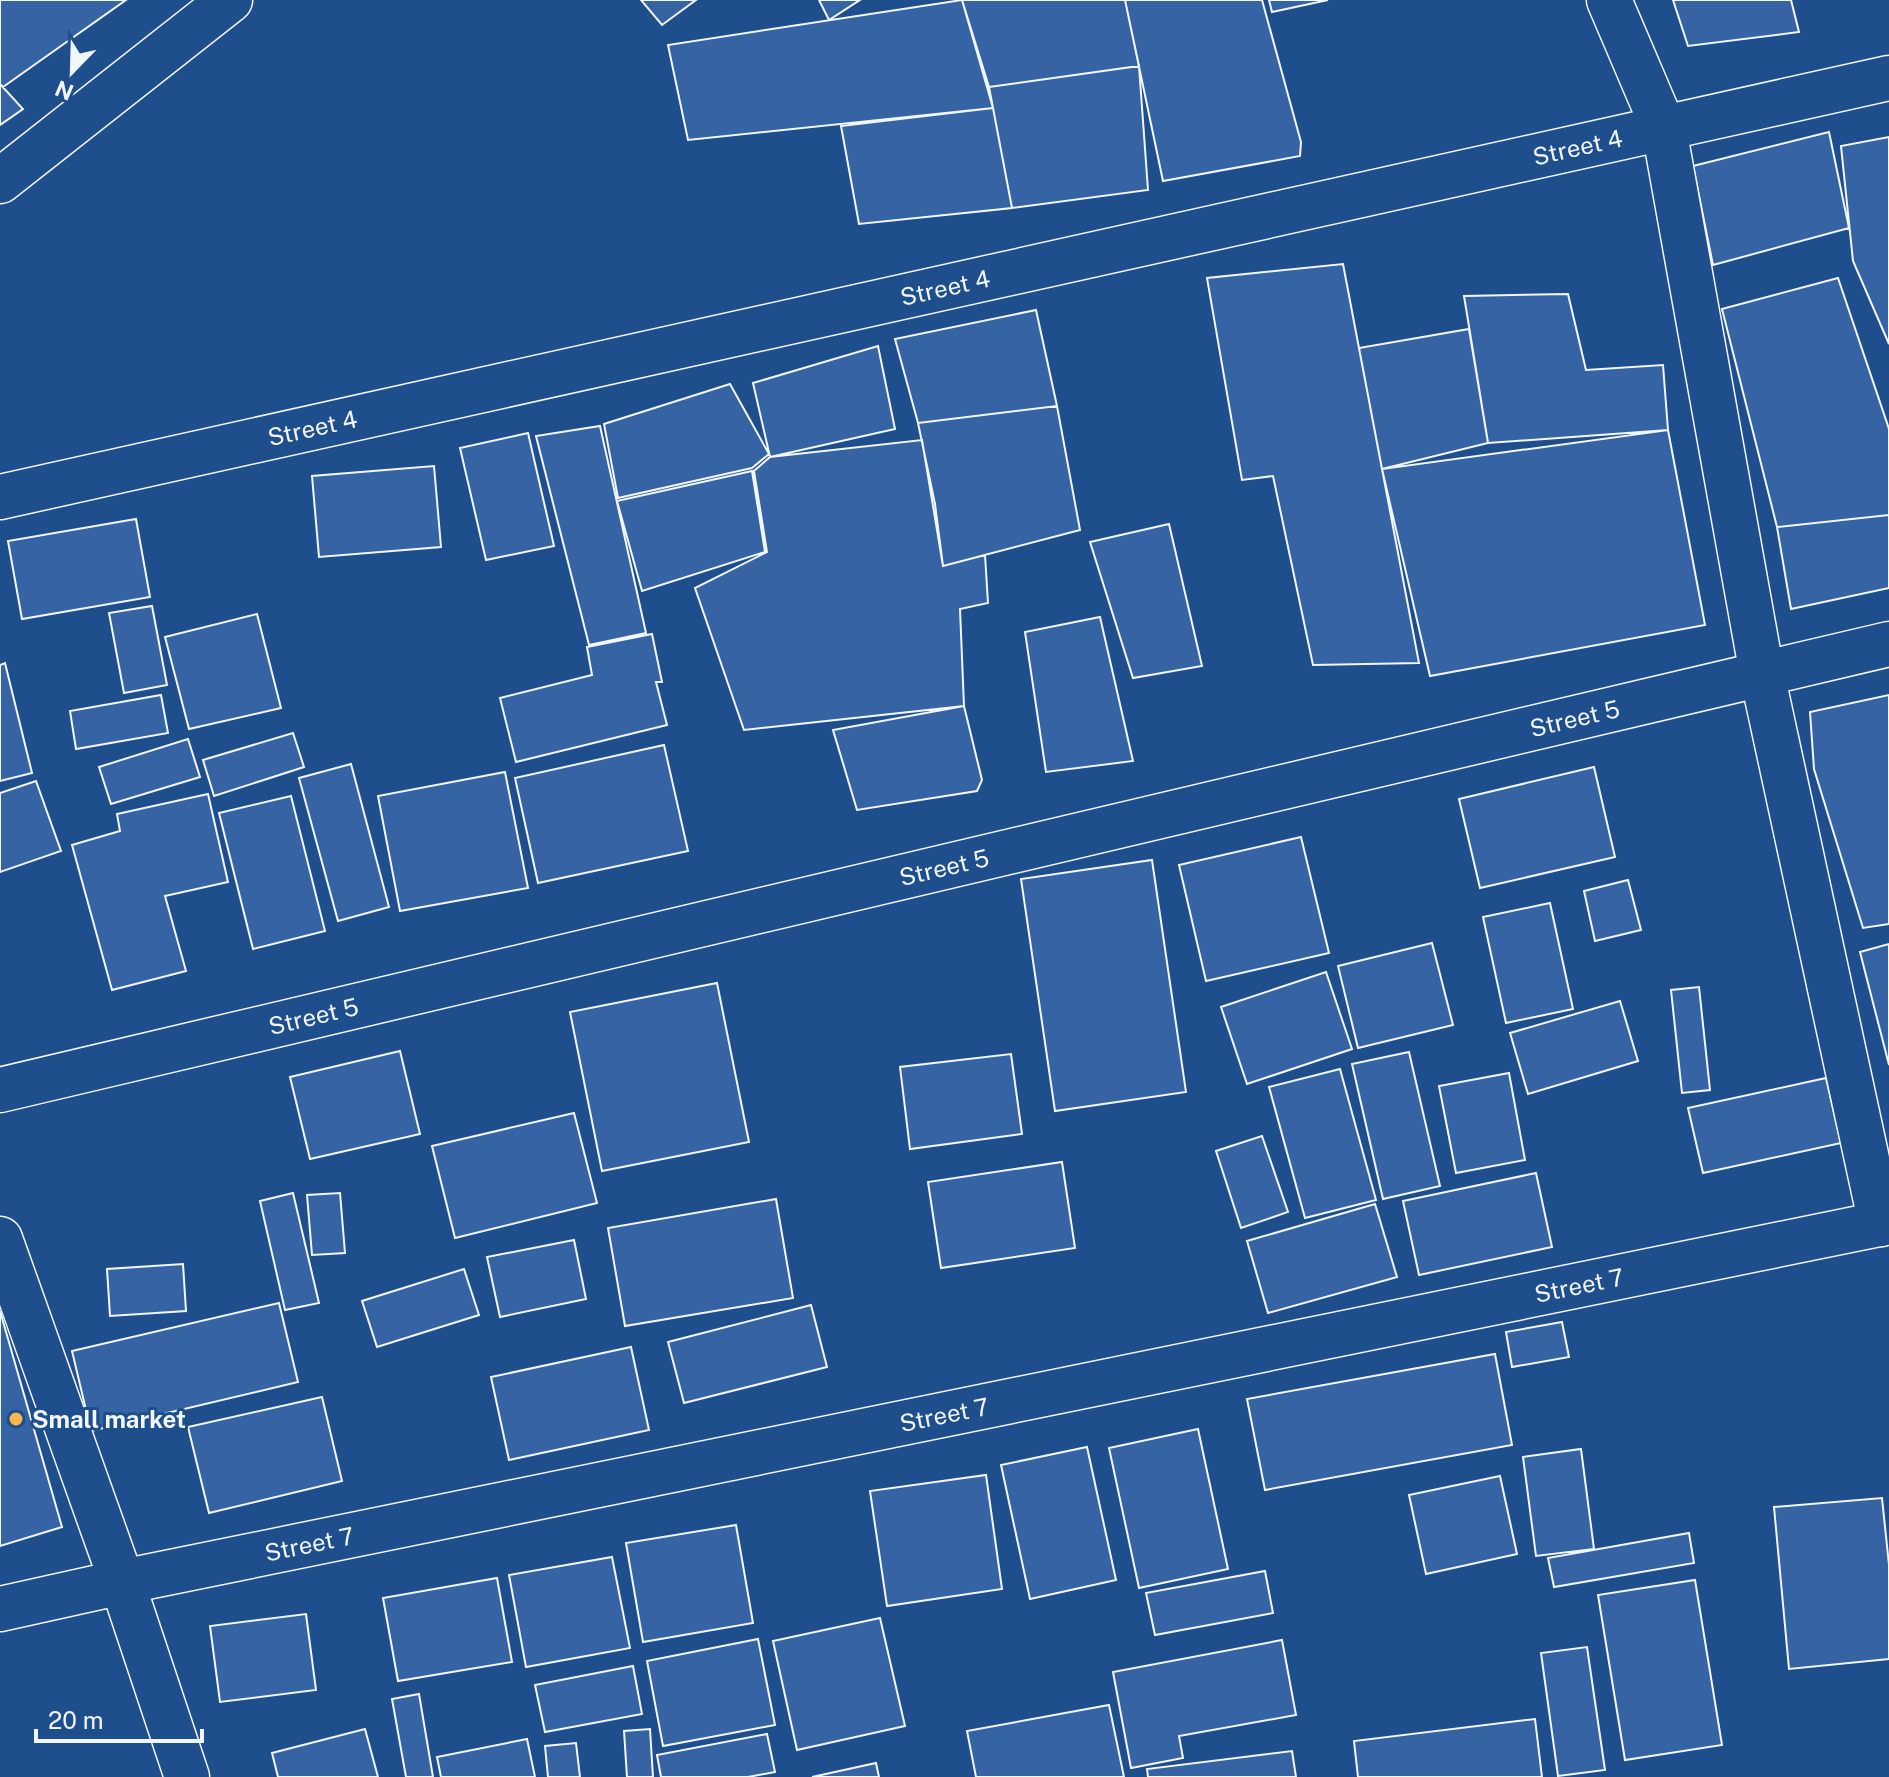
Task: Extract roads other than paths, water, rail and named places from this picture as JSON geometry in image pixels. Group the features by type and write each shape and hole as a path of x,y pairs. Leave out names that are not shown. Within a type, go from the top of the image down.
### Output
{"street":[{"path":"0,181 230,0"},
{"path":"1609,0 1664,129 1762,674 1885,1223"},
{"name":"Street 4","path":"0,497 1889,78"},
{"name":"Street 5","path":"0,1090 1889,644"},
{"name":"Street 7","path":"0,1609 1885,1223"},
{"path":"0,1239 122,1582 187,1777"}],"place":[{"name":"Small market","path":"16,1419"}]}
